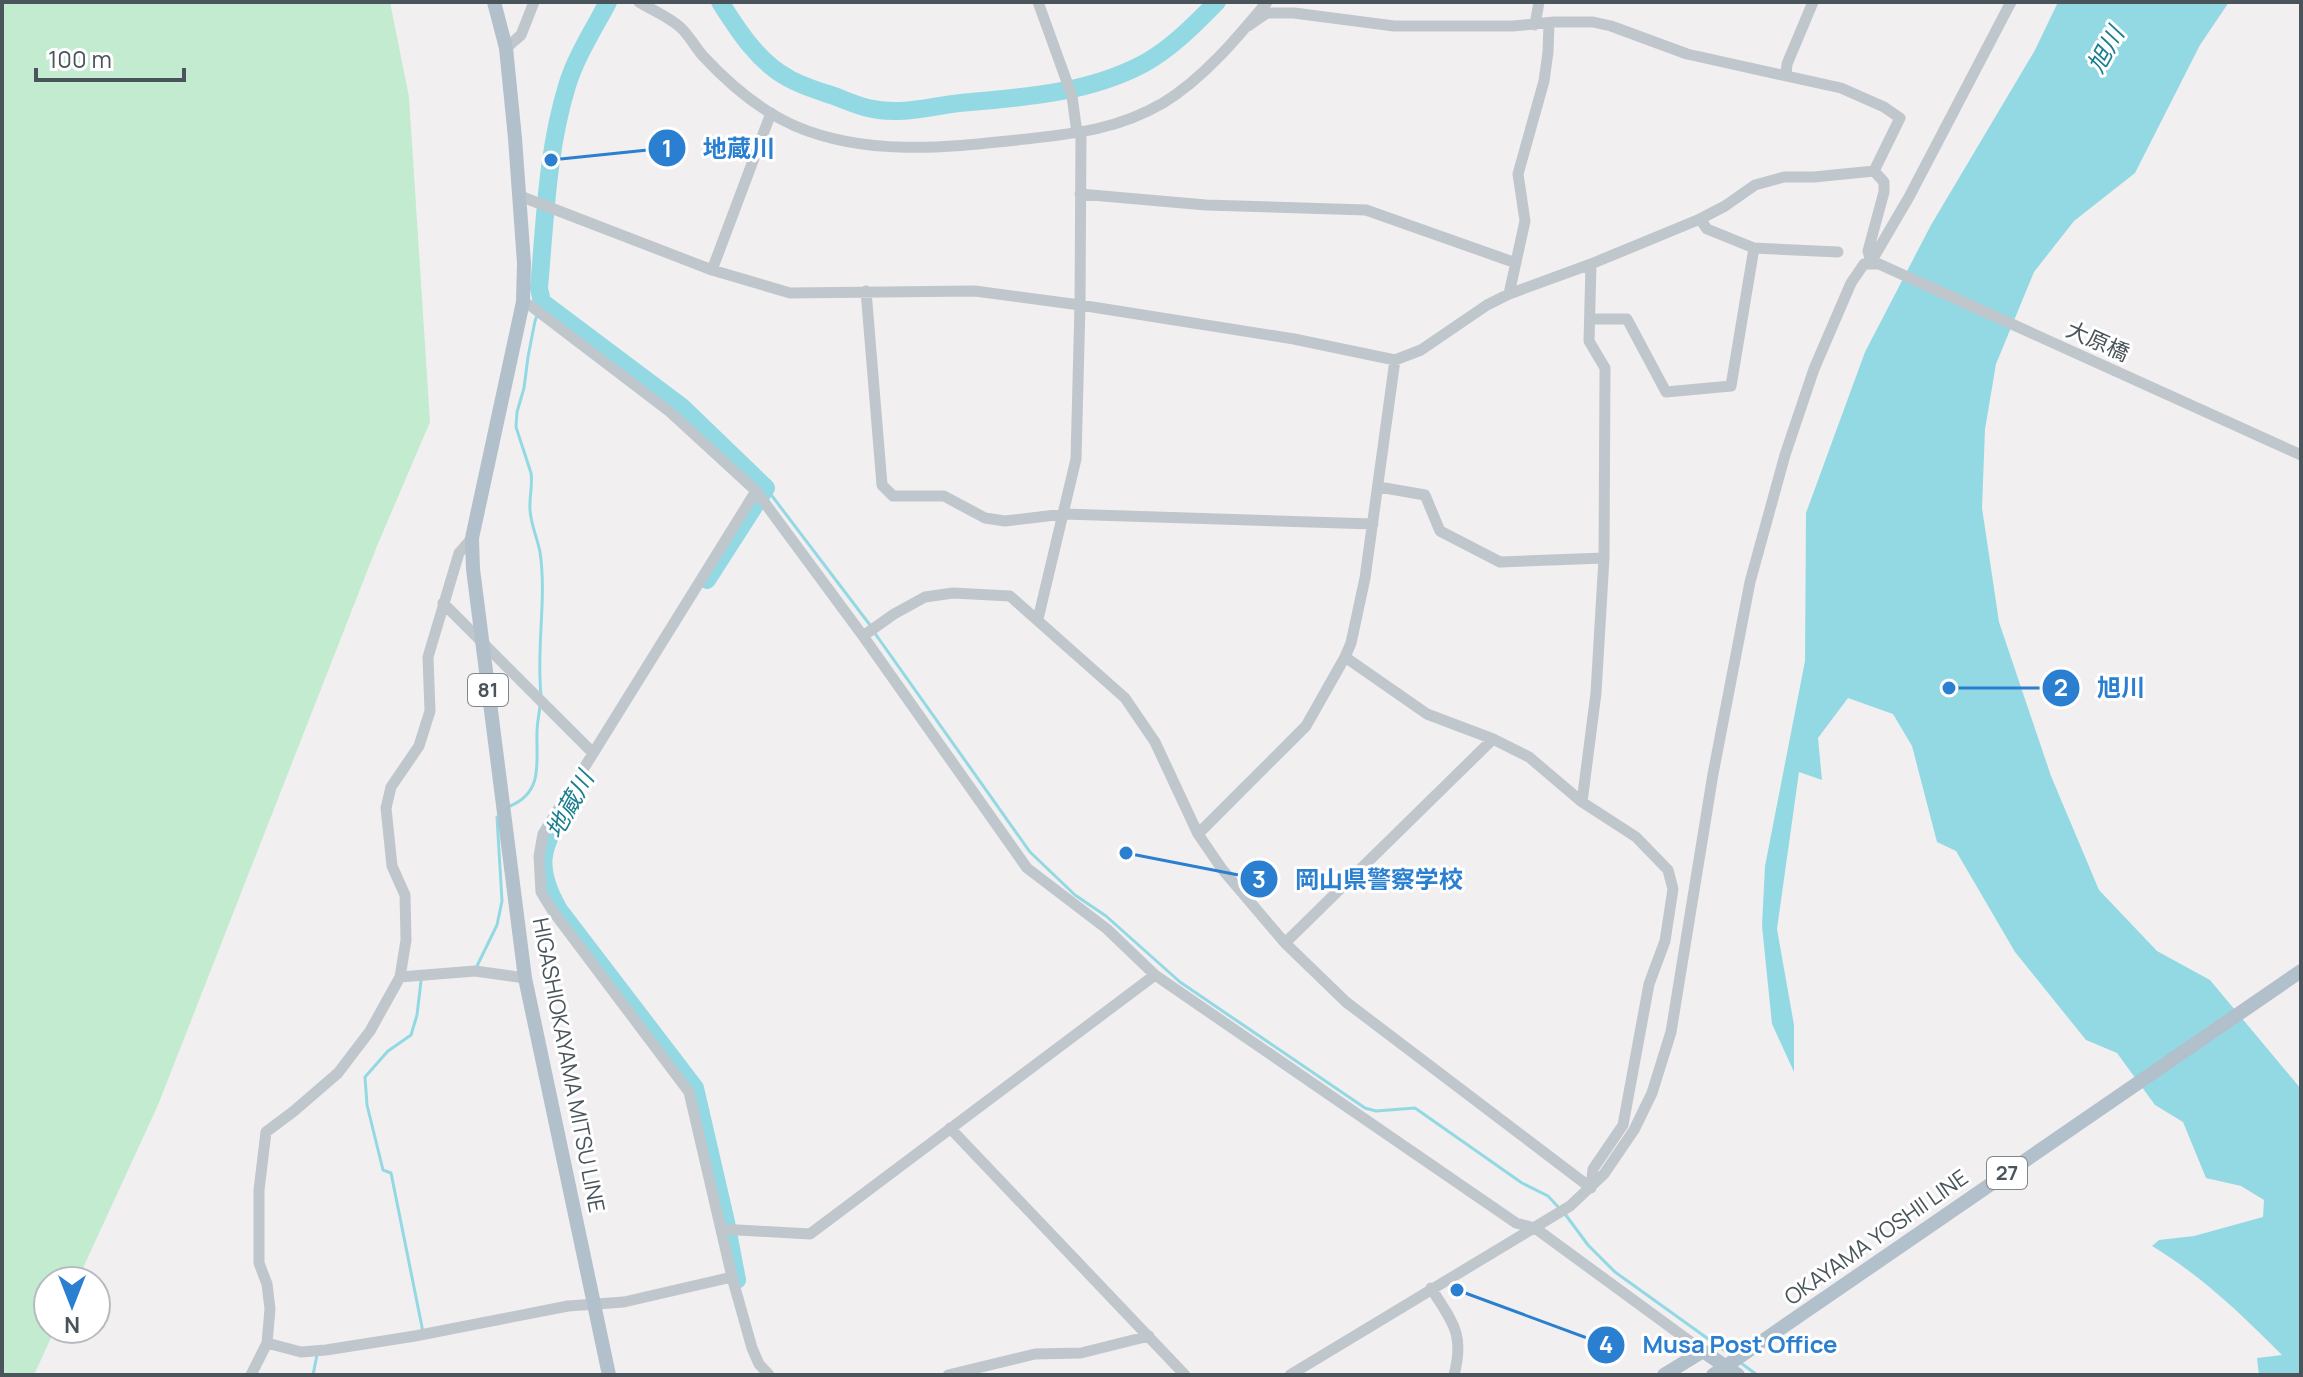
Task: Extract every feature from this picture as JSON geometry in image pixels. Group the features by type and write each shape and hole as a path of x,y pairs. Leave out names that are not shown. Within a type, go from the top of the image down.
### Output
{"main road":[{"name":"HIGASHIOKAYAMA MITSU LINE","path":"494,2 506,48 520,196 523,302 472,538 473,569 525,978 609,1375"},
{"name":"OKAYAMA YOSHII LINE","path":"1713,1375 2301,971"},
{"path":"1664,1375 1703,1351 1738,1375"}],"street":[{"path":"506,48 521,35 534,2"},
{"path":"639,2 680,27 723,75 771,113 795,126 834,138 890,147 987,144 1079,133 1132,119 1165,102 1203,71 1267,2"},
{"path":"1038,2 1072,96 1079,133 1080,194 1076,459 1038,619"},
{"path":"1535,25 1539,2"},
{"path":"1786,75 1787,64 1813,2"},
{"path":"1875,263 2011,2"},
{"path":"1248,26 1267,13 1294,13 1394,26 1593,22 1611,26 1687,54 1841,88 1884,107 1900,118 1874,171"},
{"path":"1509,294 1525,221 1518,174 1544,81 1549,23"},
{"path":"712,270 771,113"},
{"path":"1874,171 1884,182 1868,251 1875,263"},
{"path":"520,196 712,270 790,293 975,291 1294,339 1395,360 1421,350 1487,305 1509,294 1700,219 1755,185 1784,177 1874,171"},
{"path":"1080,194 1206,205 1366,210 1516,263"},
{"path":"1700,219 1707,229 1754,248 1838,252"},
{"path":"1590,319 1627,319 1666,392 1731,386 1754,248"},
{"path":"1290,1375 1570,1206 1604,1174 1634,1130 1652,1093 1671,1032 1713,774 1750,582 1785,455 1814,369 1851,283 1864,264 1875,263"},
{"name":"大原橋","path":"1875,263 2301,455"},
{"path":"1582,802 1596,693 1604,558 1605,368 1589,341 1591,264"},
{"path":"866,291 882,485 893,496 944,496 985,518 1005,521 1064,514 1373,524"},
{"path":"523,302 670,412 756,491 1027,868 1107,929 1155,975 1516,1223 1535,1228 1703,1351"},
{"path":"1198,834 1306,726 1351,643 1365,578 1395,360"},
{"path":"1379,487 1425,495 1440,531 1500,562 1604,558"},
{"path":"756,491 543,834 539,856 541,892 552,910 689,1092 732,1277 752,1348 759,1364 769,1375"},
{"path":"251,1375 267,1343 270,1309 267,1284 259,1263 259,1190 266,1132 338,1073 370,1031 400,977 406,940 405,895 392,866 386,808 391,787 419,746 430,711 428,657 459,553 472,538"},
{"path":"863,636 925,597 953,593 1010,596 1125,698 1155,742 1198,834 1222,869 1285,943 1346,1002 1591,1188"},
{"path":"443,603 593,753"},
{"path":"1345,657 1427,714 1493,739 1529,757 1582,802 1636,837 1668,870 1673,889 1665,941 1649,984 1623,1125 1593,1169 1591,1188"},
{"path":"1285,943 1493,739"},
{"path":"400,977 475,971 525,978"},
{"path":"721,1229 810,1234 1155,975"},
{"path":"950,1128 1185,1375"},
{"path":"267,1343 301,1352 326,1350 568,1306 624,1302 732,1277"},
{"path":"1431,1288 1456,1328 1459,1339 1454,1375"},
{"path":"948,1375 1035,1354 1081,1353 1149,1336"}],"green space":[{"path":"2,2 390,2 409,97 430,422 377,546 158,1105 84,1265 32,1265 32,1345 48,1345 34,1375 2,1375"}],"water":[{"path":"2058,2 2229,2 2200,45 2135,173 2074,221 2034,272 1996,364 1985,429 1982,508 1999,622 2051,776 2099,890 2157,951 2210,980 2301,1089 2301,1375 2259,1375 2257,1358 2282,1355 2204,1283 2152,1246 2159,1240 2194,1236 2263,1217 2264,1200 2241,1186 2206,1178 2183,1122 2155,1105 2117,1053 2086,1040 2015,952 1956,851 1937,842 1912,746 1893,714 1848,698 1818,738 1822,780 1799,772 1777,929 1794,1025 1794,1072 1772,1024 1762,926 1765,866 1805,661 1806,513 1865,352 1931,225 2035,50"}],"waterway":[{"name":"地蔵川","path":"608,2 575,64 560,111 548,186 539,288 542,302 682,407 766,488 707,580"},
{"name":"地蔵川","path":"720,2 750,44 777,71 799,83 858,105 888,111 1037,95 1102,81 1153,58 1182,36 1217,2"},
{"path":"541,695 542,570 531,515 531,473 516,427 535,321 542,302"},
{"path":"766,488 870,625"},
{"path":"874,632 1030,852 1075,895 1106,916 1180,982 1365,1108 1376,1111 1415,1108 1522,1183 1548,1196 1560,1209"},
{"path":"510,806 528,793 536,775 540,706"},
{"name":"地蔵川","path":"565,809 546,847 546,882 559,910 695,1088 737,1280"},
{"path":"476,968 497,925 502,901 497,817"},
{"path":"421,981 411,1035 388,1051 365,1077 367,1105 383,1170 391,1173 423,1332"},
{"path":"1565,1214 1588,1245 1615,1272 1732,1356"},
{"path":"313,1375 317,1355"},
{"path":"1741,1363 1757,1375"}],"place":[{"name":"地蔵川","path":"551,160"},
{"name":"旭川","path":"1949,688"},
{"name":"岡山県警察学校","path":"1126,853"},
{"name":"Musa Post Office","path":"1457,1290"}]}
